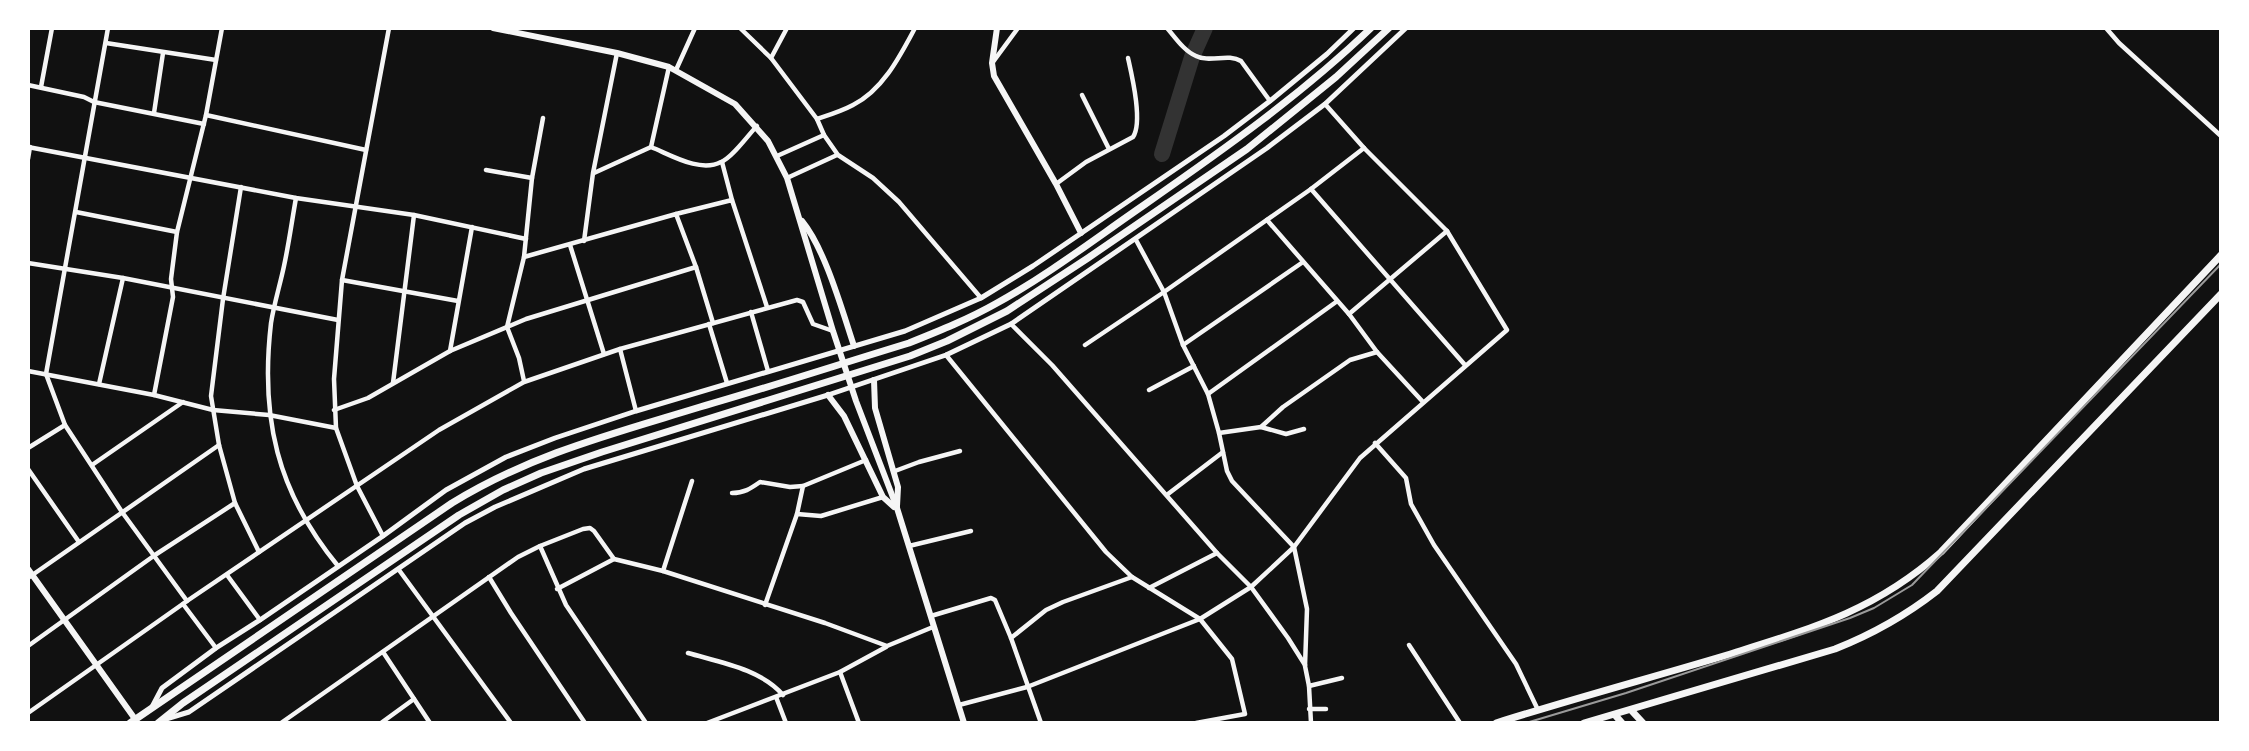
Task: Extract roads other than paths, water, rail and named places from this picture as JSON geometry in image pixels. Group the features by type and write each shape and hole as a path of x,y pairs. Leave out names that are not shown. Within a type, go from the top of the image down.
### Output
{"main road":[{"path":"494,28 524,30 617,52 676,70 735,104 757,126 778,156 856,401 897,508 964,723"},
{"path":"998,28 992,63 994,76 1081,233"},
{"path":"30,574 132,721 452,503 503,474 536,459 597,438 909,342 997,304 1237,140 1319,76 1371,28"},
{"path":"159,722 448,522 503,490 541,473 602,452 910,356 1007,311 1247,149 1336,77 1389,28"},
{"path":"799,217 813,235 854,346"},
{"path":"1496,723 1609,691 1825,623 1869,603 1909,579 1941,552 2000,491 2221,255"},
{"path":"1584,723 1835,649 1874,633 1908,614 1937,591 2221,294"},
{"path":"874,380 879,427 898,486 897,508"},
{"path":"828,395 844,416 883,497 897,508"},
{"path":"1631,710 1643,723"},
{"path":"1615,715 1622,723"}],"street":[{"path":"41,87 52,28"},
{"path":"108,28 46,374 65,425 216,648"},
{"path":"154,395 173,297 171,279 177,232 206,115 222,28"},
{"path":"383,536 357,486 336,428 334,379 342,280 389,28"},
{"path":"676,70 695,28"},
{"path":"740,28 771,58 817,119 838,155 873,178 899,202 981,298"},
{"path":"771,58 787,28"},
{"path":"817,119 856,104 870,94 896,61 915,28"},
{"path":"992,63 1018,28"},
{"path":"1167,28 1193,55 1236,58 1241,61 1270,101"},
{"path":"152,707 162,688 216,648 383,536 446,489 506,457 636,411 923,324 981,298 1033,267 1224,136 1270,101 1354,28"},
{"path":"159,722 189,712 475,517 557,479 874,380 946,355 1011,324 1267,148 1325,104 1406,28"},
{"path":"2106,28 2221,136"},
{"path":"106,43 216,60"},
{"path":"584,241 593,173 617,52"},
{"path":"154,113 163,53"},
{"path":"1056,184 1086,162 1136,133 1137,116 1128,58"},
{"path":"651,147 669,67"},
{"path":"28,85 84,97 94,102 204,124"},
{"path":"1082,95 1109,149"},
{"path":"959,705 1027,687 1200,619 1251,587 1294,547 1360,458 1507,330 1447,231 1364,148 1325,104"},
{"path":"206,115 366,150"},
{"path":"524,382 519,358 507,327 524,257 532,178 544,118"},
{"path":"593,173 651,147 694,164 722,162 757,126"},
{"path":"778,156 824,135"},
{"path":"28,159 29,147 296,198 414,215 526,239"},
{"path":"1085,345 1311,189 1364,148"},
{"path":"787,178 838,155"},
{"path":"722,162 767,307"},
{"path":"486,170 532,178"},
{"path":"241,187 211,396 219,445 235,503 258,552"},
{"path":"1311,189 1465,365"},
{"path":"296,198 272,321 268,365 269,415 279,462 288,486 305,522 338,566"},
{"path":"524,257 733,200"},
{"path":"76,212 177,232"},
{"path":"676,214 696,267 727,383"},
{"path":"393,384 414,215"},
{"path":"1266,220 1349,314 1377,352 1423,401"},
{"path":"450,351 472,227"},
{"path":"1349,314 1447,231"},
{"path":"1136,240 1164,292 1183,345 1208,394 1232,481 1294,547 1307,609 1305,666 1311,723"},
{"path":"569,245 604,354"},
{"path":"1183,345 1303,262"},
{"path":"28,263 123,278 338,320"},
{"path":"334,410 368,398 450,351 507,327 588,299 696,267"},
{"path":"99,384 123,278"},
{"path":"342,280 458,301"},
{"path":"28,713 258,552 439,430 524,382 620,349 797,300 803,302 813,324 833,331"},
{"path":"1208,394 1336,302"},
{"path":"751,312 768,371"},
{"path":"1011,324 1052,365 1217,553 1251,587 1305,666"},
{"path":"620,349 636,411"},
{"path":"1261,427 1283,407 1350,360 1377,352"},
{"path":"946,355 1106,552 1132,578 1200,619 1233,659 1245,711 1243,715 1196,723"},
{"path":"1149,390 1194,366"},
{"path":"28,371 154,395 213,410 269,415 336,428"},
{"path":"92,465 183,402"},
{"path":"28,448 65,425"},
{"path":"1219,433 1261,427 1286,434 1304,429"},
{"path":"1375,443 1406,478 1410,504 1434,545 1516,664 1538,710"},
{"path":"30,574 219,445"},
{"path":"895,471 960,451"},
{"path":"1168,494 1223,452"},
{"path":"732,492 740,493 761,482 790,487 803,486 866,460"},
{"path":"28,470 79,542"},
{"path":"663,571 692,481"},
{"path":"765,605 797,514 803,486"},
{"path":"797,514 821,516 883,497"},
{"path":"28,646 155,555 235,503"},
{"path":"281,723 518,557 590,528 614,559 663,571 825,623 887,646"},
{"path":"909,546 971,531"},
{"path":"540,546 566,605 646,723"},
{"path":"1149,588 1217,553"},
{"path":"557,589 614,559"},
{"path":"399,570 511,723"},
{"path":"227,575 260,620"},
{"path":"489,577 585,723"},
{"path":"1011,638 1046,610 1132,578"},
{"path":"930,616 991,598 996,600 1041,723"},
{"path":"706,723 719,721 840,672 887,646 933,627"},
{"path":"1409,645 1460,723"},
{"path":"383,652 430,723"},
{"path":"688,653 767,680 783,695"},
{"path":"840,672 859,723"},
{"path":"1309,686 1342,678"},
{"path":"776,697 786,723"},
{"path":"381,723 414,699"},
{"path":"1309,709 1326,709"}],"waterway":[{"path":"1162,154 1192,57 1205,28"}],"tram line":[{"path":"1526,723 1626,693 1850,618 1874,608 1912,585 2221,264"}]}
